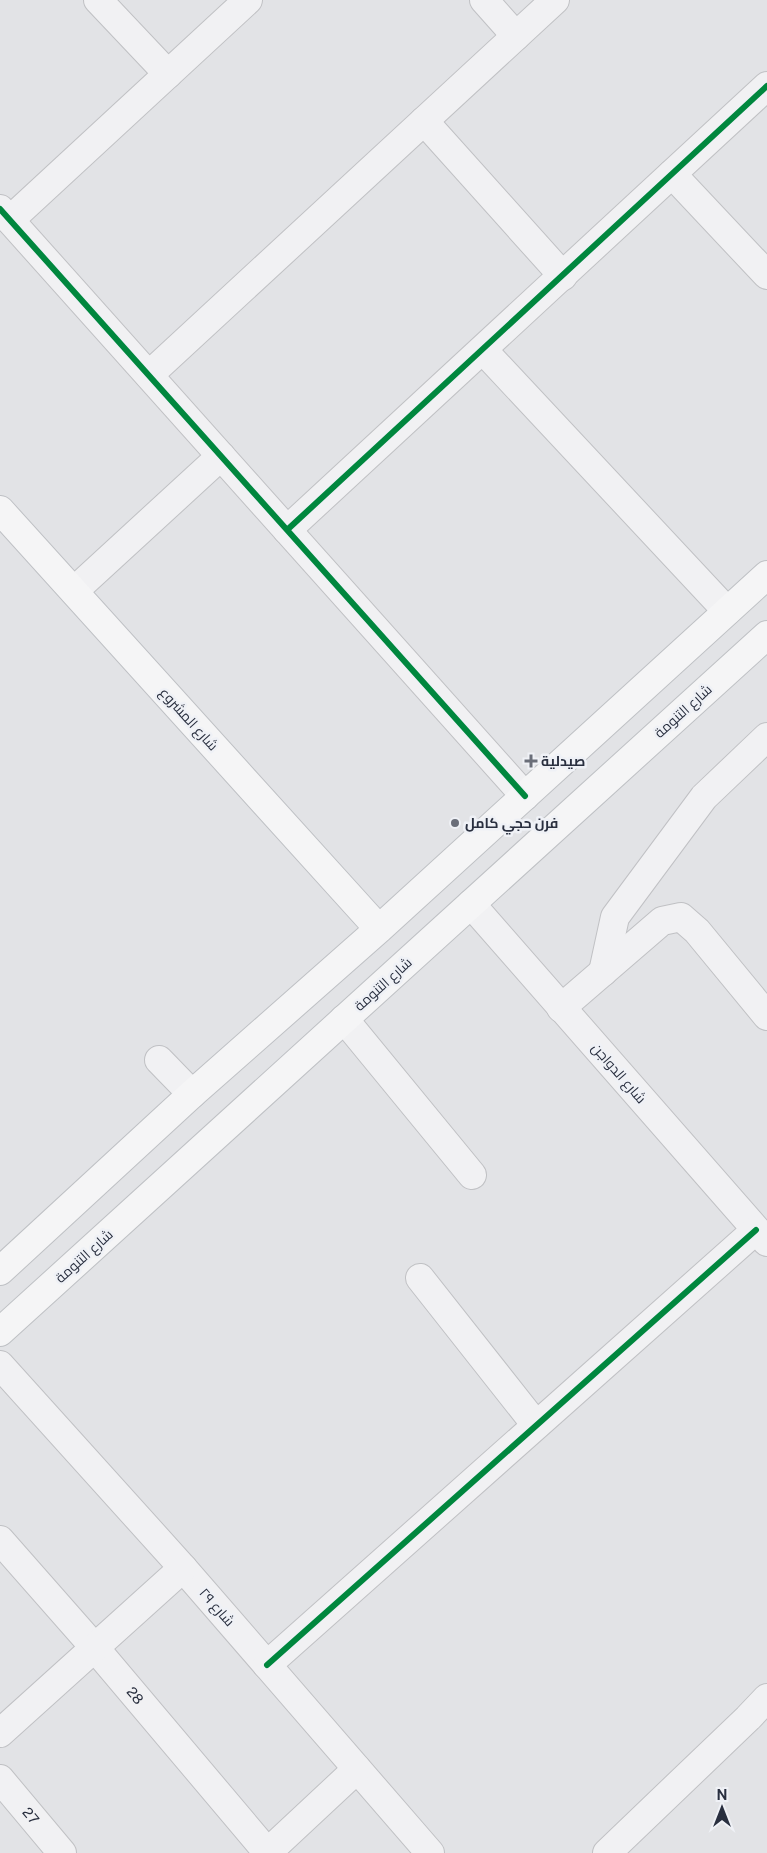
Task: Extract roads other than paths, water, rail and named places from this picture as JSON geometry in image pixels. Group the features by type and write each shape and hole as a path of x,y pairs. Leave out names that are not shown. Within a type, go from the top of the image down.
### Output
{"main road":[{"name":"شارع المشروع","path":"0,510 378,929"},
{"path":"0,1272 192,1094 378,929 767,575"},
{"name":"شارع التنومة","path":"0,1332 767,636"},
{"path":"525,796 554,829"}],"street":[{"path":"98,0 168,74"},
{"path":"248,0 168,74 5,214 525,796"},
{"path":"484,0 516,36"},
{"path":"149,375 555,0"},
{"path":"287,530 767,86"},
{"path":"424,121 563,276"},
{"path":"672,174 767,275"},
{"path":"483,350 727,611"},
{"path":"74,592 221,456"},
{"path":"603,972 615,917 704,796 767,737"},
{"name":"شارع الدواجن","path":"471,904 762,1236"},
{"path":"561,1008 662,921 681,917 697,931 767,1016"},
{"path":"344,1019 472,1175"},
{"path":"159,1060 192,1094"},
{"path":"267,1665 536,1425 762,1236"},
{"path":"420,1278 536,1425"},
{"name":"شارع ٢٩","path":"0,1365 183,1568 430,1853"},
{"name":"28","path":"0,1540 267,1853"},
{"path":"0,1733 183,1568"},
{"path":"607,1853 767,1698"},
{"path":"267,1853 357,1769"},
{"name":"27","path":"0,1779 62,1853"}],"place":[{"name":"صيدلية","path":"531,761"},
{"name":"فرن حجي كامل","path":"455,823"}]}
